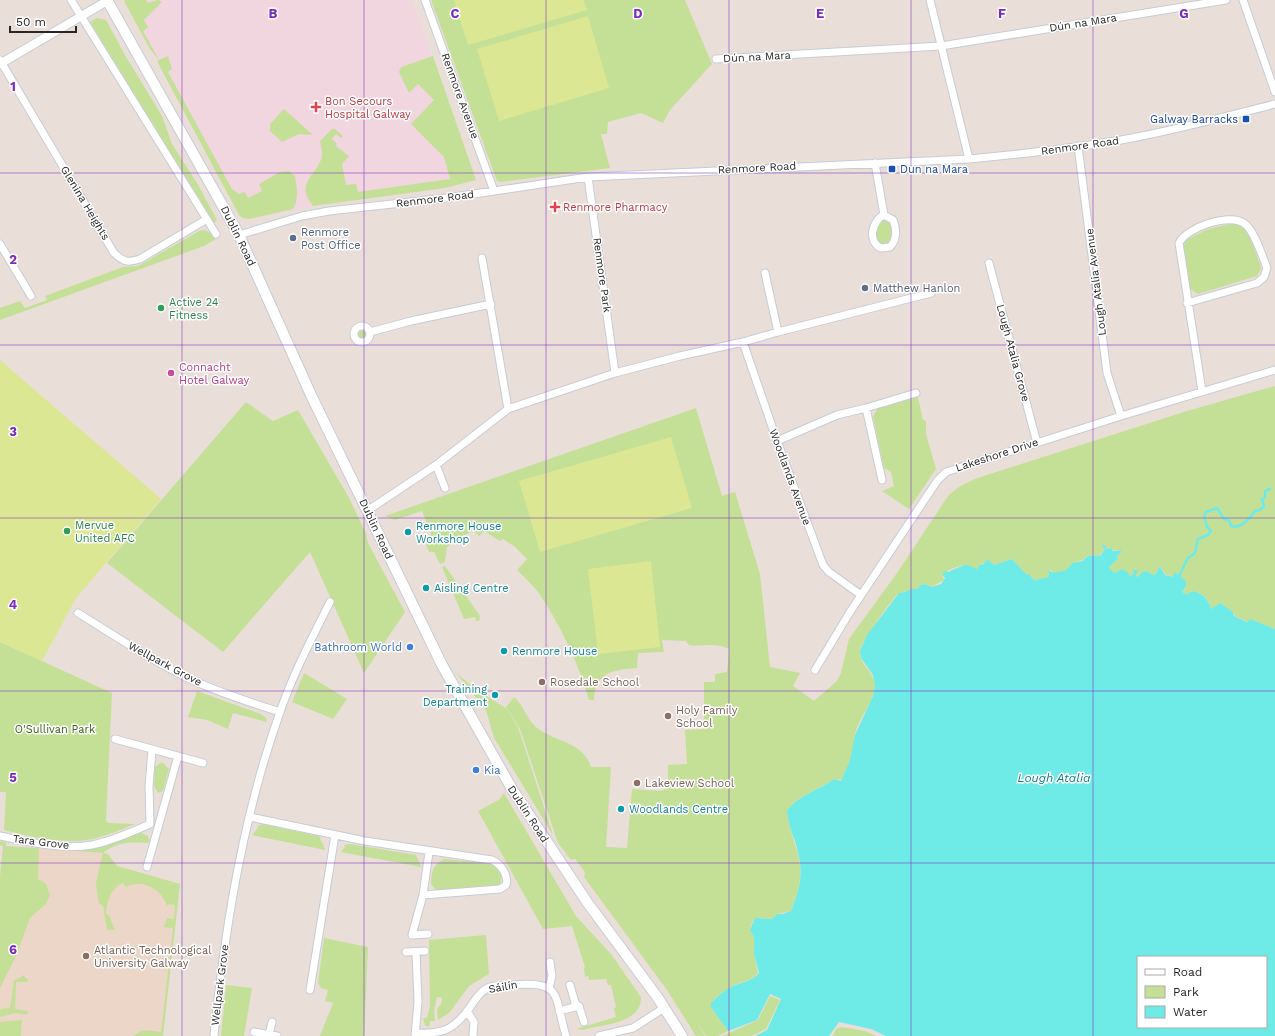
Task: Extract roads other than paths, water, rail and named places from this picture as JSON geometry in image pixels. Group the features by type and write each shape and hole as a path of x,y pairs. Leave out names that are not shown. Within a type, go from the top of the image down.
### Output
{"main road":[{"name":"Dublin Road","path":"107,0 239,235 311,395 442,665 512,789 587,902 664,1008 682,1036"}],"street":[{"path":"71,0 216,234"},
{"path":"1,62 107,0"},
{"name":"Renmore Avenue","path":"425,0 494,191"},
{"path":"930,0 969,159"},
{"name":"Dún na Mara","path":"716,59 941,46 1226,0"},
{"path":"1243,0 1275,92"},
{"name":"Glenina Heights","path":"1,62 114,252 123,261 129,263 140,259 207,219"},
{"name":"Renmore Road","path":"239,235 302,216 329,211 494,191 588,177 969,159 1078,146 1179,128 1275,104"},
{"name":"Lough Atalia Avenue","path":"1078,146 1106,373 1121,416"},
{"path":"875,163 884,215"},
{"name":"Renmore Park","path":"588,177 616,373"},
{"path":"884,215 893,220 896,235 893,244 890,247 881,248 876,244 872,227 875,221 884,215"},
{"path":"1187,303 1257,283 1264,277 1267,268 1251,232 1245,224 1237,219 1221,221 1192,230 1181,240 1179,247 1187,303 1202,391"},
{"path":"0,244 31,296"},
{"path":"482,258 508,409"},
{"name":"Lough Atalia Grove","path":"989,263 1037,442"},
{"path":"766,273 778,332"},
{"path":"367,511 436,465 508,409 616,373 680,356 743,342 930,293"},
{"path":"370,332 410,321 491,304"},
{"name":"Woodlands Avenue","path":"743,342 777,441 823,565 829,572 861,595"},
{"name":"Lakeshore Drive","path":"815,670 861,595 937,481 946,472 1037,442 1275,370"},
{"path":"777,441 837,415 916,393"},
{"path":"866,408 882,480"},
{"path":"436,465 445,488"},
{"name":"Wellpark Grove","path":"214,1036 227,927 250,817 280,712 292,681 330,602"},
{"name":"Wellpark Grove","path":"78,613 150,658 187,677 208,687 280,712"},
{"path":"115,739 203,763"},
{"path":"152,750 149,786 150,824 158,826"},
{"path":"147,867 178,756"},
{"path":"250,817 334,835 429,852 492,860 502,868 507,882 504,888 500,889 423,895"},
{"name":"Tara Grove","path":"0,836 52,845 84,846 102,842 150,824"},
{"path":"310,990 334,835"},
{"path":"428,934 412,935 423,895 429,852"},
{"path":"406,952 424,951"},
{"name":"Sáilín","path":"416,952 418,1002 415,1035 443,1032 452,1027 467,1011 478,995 488,988 532,983 542,984 548,988"},
{"path":"550,962 552,976 548,988 553,993 566,1036"},
{"path":"570,984 576,1006 580,1007 584,1022"},
{"path":"559,1010 576,1006"},
{"path":"599,1036 633,1028 664,1008"},
{"path":"467,1011 474,1022 473,1036"},
{"path":"269,1035 272,1022"},
{"path":"254,1032 277,1036"}],"water":[{"name":"Lough Atalia","path":"1104,544 1107,549 1111,548 1113,551 1122,550 1117,557 1118,559 1109,567 1114,573 1122,569 1128,572 1130,576 1134,574 1133,569 1138,571 1136,575 1138,577 1142,572 1146,571 1154,575 1157,573 1159,566 1166,576 1168,575 1172,577 1175,572 1186,581 1186,586 1184,590 1182,590 1183,593 1187,594 1193,591 1203,595 1209,603 1211,609 1220,603 1233,612 1234,616 1247,622 1250,619 1275,629 1275,1036 886,1036 871,1029 839,1022 829,1036 755,1036 767,1030 781,999 770,994 757,1020 728,1031 711,1007 711,1003 720,994 734,985 749,980 759,973 754,954 754,937 750,930 755,918 772,919 777,914 791,911 798,892 801,869 787,811 797,801 834,779 841,781 850,760 855,735 873,696 875,686 873,675 861,658 860,651 867,635 899,593 918,589 920,585 925,584 932,587 941,584 945,578 942,574 946,571 948,572 964,565 977,569 980,565 985,563 987,559 994,565 1012,559 1027,575 1029,574 1034,580 1049,577 1048,569 1051,572 1066,570 1072,563 1083,561 1088,556 1100,556 1105,549 1102,546"}],"waterway":[{"path":"1179,576 1188,558 1195,553 1198,539 1208,535 1211,531 1207,527 1204,516 1206,512 1217,508 1224,519 1229,520 1231,526 1234,527 1241,525 1248,520 1255,511 1260,510 1264,506 1262,499 1265,497 1265,491 1270,489"}],"place":[{"name":"Bon Secours Hospital Galway","path":"316,107"},
{"name":"Galway Barracks","path":"1246,119"},
{"name":"Dun na Mara","path":"892,169"},
{"name":"Renmore Pharmacy","path":"555,207"},
{"name":"Renmore Post Office","path":"293,238"},
{"name":"Matthew Hanlon","path":"865,288"},
{"name":"Active 24 Fitness","path":"161,308"},
{"name":"Connacht Hotel Galway","path":"171,373"},
{"name":"Mervue United AFC","path":"67,531"},
{"name":"Renmore House Workshop","path":"408,532"},
{"name":"Aisling Centre","path":"426,588"},
{"name":"Bathroom World","path":"410,647"},
{"name":"Renmore House","path":"504,651"},
{"name":"Rosedale School","path":"542,682"},
{"name":"Training Department","path":"495,695"},
{"name":"Holy Family School","path":"668,716"},
{"name":"Kia","path":"476,770"},
{"name":"Lakeview School","path":"637,783"},
{"name":"Woodlands Centre","path":"621,809"},
{"name":"Atlantic Technological University Galway","path":"86,956"}],"park label":[{"name":"O'Sullivan Park","path":"55,729"}]}
